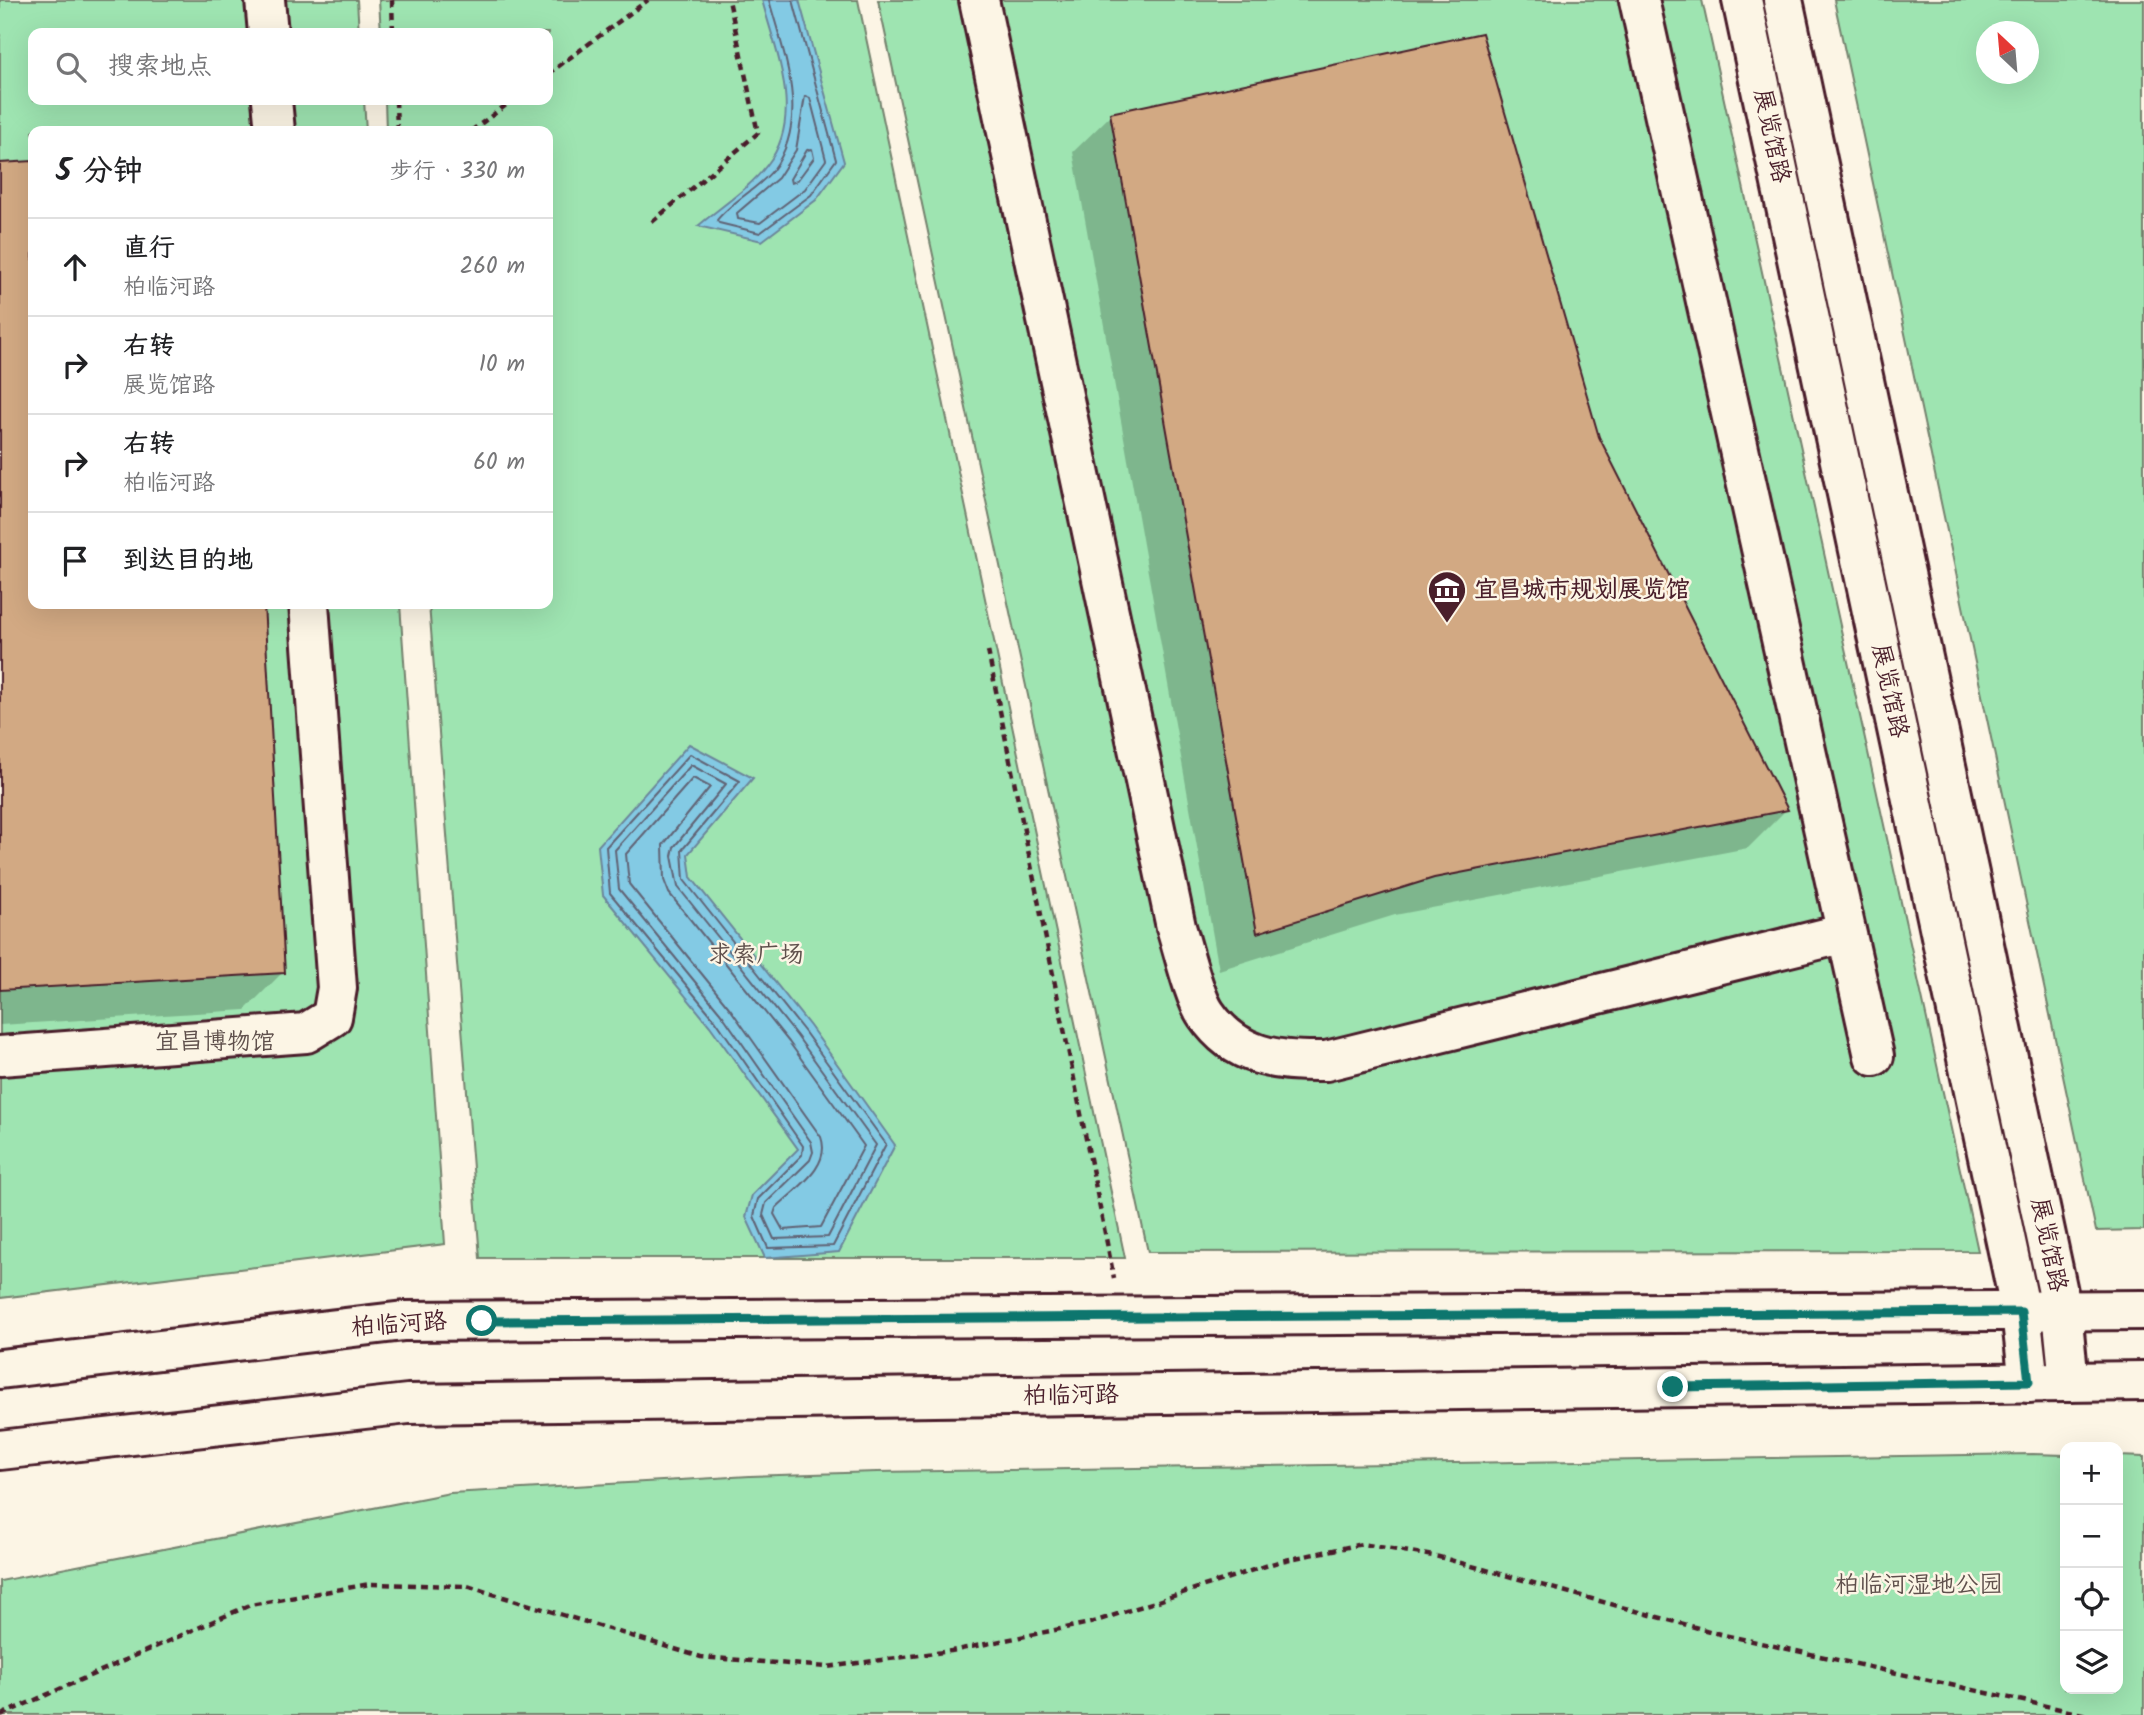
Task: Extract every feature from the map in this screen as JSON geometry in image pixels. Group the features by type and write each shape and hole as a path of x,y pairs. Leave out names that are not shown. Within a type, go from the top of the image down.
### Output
{"main road":[{"path":"265,0 268,28"},
{"path":"979,0 1176,927 1205,1013 1240,1048 1283,1062 1326,1061 1846,933"},
{"path":"1639,0 1874,1056"},
{"name":"展览馆路","path":"1742,0 2021,1312 2029,1382"},
{"name":"展览馆路","path":"1783,0 2062,1311 2069,1382"},
{"path":"272,105 275,126"},
{"path":"0,1056 306,1032 332,1017 337,988 309,609"},
{"name":"柏临河路","path":"0,1369 404,1321 2144,1310"},
{"name":"柏临河路","path":"0,1450 408,1404 2144,1381"}],"path":[{"path":"392,0 393,28"},
{"path":"553,70 648,0"},
{"path":"652,222 758,132 729,0"},
{"path":"396,105 397,126"},
{"path":"478,126 506,105"},
{"path":"988,651 1122,1317"},
{"path":"1,1715 250,1605 370,1584 467,1586 701,1657 827,1667 951,1651 1090,1623 1281,1561 1362,1544 1439,1557 1720,1634 2087,1715"}],"green space":[{"name":"宜昌博物馆","path":"0,0 357,0 359,28 28,28 28,105 364,105 366,126 28,126 28,609 400,609 445,1244 0,1298"},
{"name":"求索广场","path":"379,0 858,0 1125,1258 480,1258 429,609 553,609 553,126 386,126 385,105 553,105 553,28 381,28"},
{"name":"宜昌城市规划展览馆","path":"878,0 1702,0 1978,1251 1148,1252"},
{"path":"1834,0 2144,0 2144,1230 2096,1231"},
{"name":"柏临河湿地公园","path":"2060,1455 2060,1694 2123,1694 2123,1456 2144,1457 2144,1715 0,1715 0,1581 450,1493 750,1476"}],"water":[{"path":"762,0 799,0 844,162 816,200 762,241 698,226 767,165 778,146 784,126 784,84"},
{"path":"689,744 753,778 688,854 691,877 810,1026 895,1145 839,1252 765,1258 746,1217 752,1195 798,1149 710,1026 603,895 598,846"}],"building":[{"name":"宜昌城市规划展览馆","path":"1482,33 1599,437 1788,810 1434,878 1257,933 1110,113"},
{"name":"宜昌博物馆","path":"28,161 28,609 264,609 285,973 0,990 0,163"}],"place":[{"name":"宜昌城市规划展览馆","path":"1447,624"}],"route":[{"path":"482,1321 2021,1312 2029,1382 1673,1387"}]}
